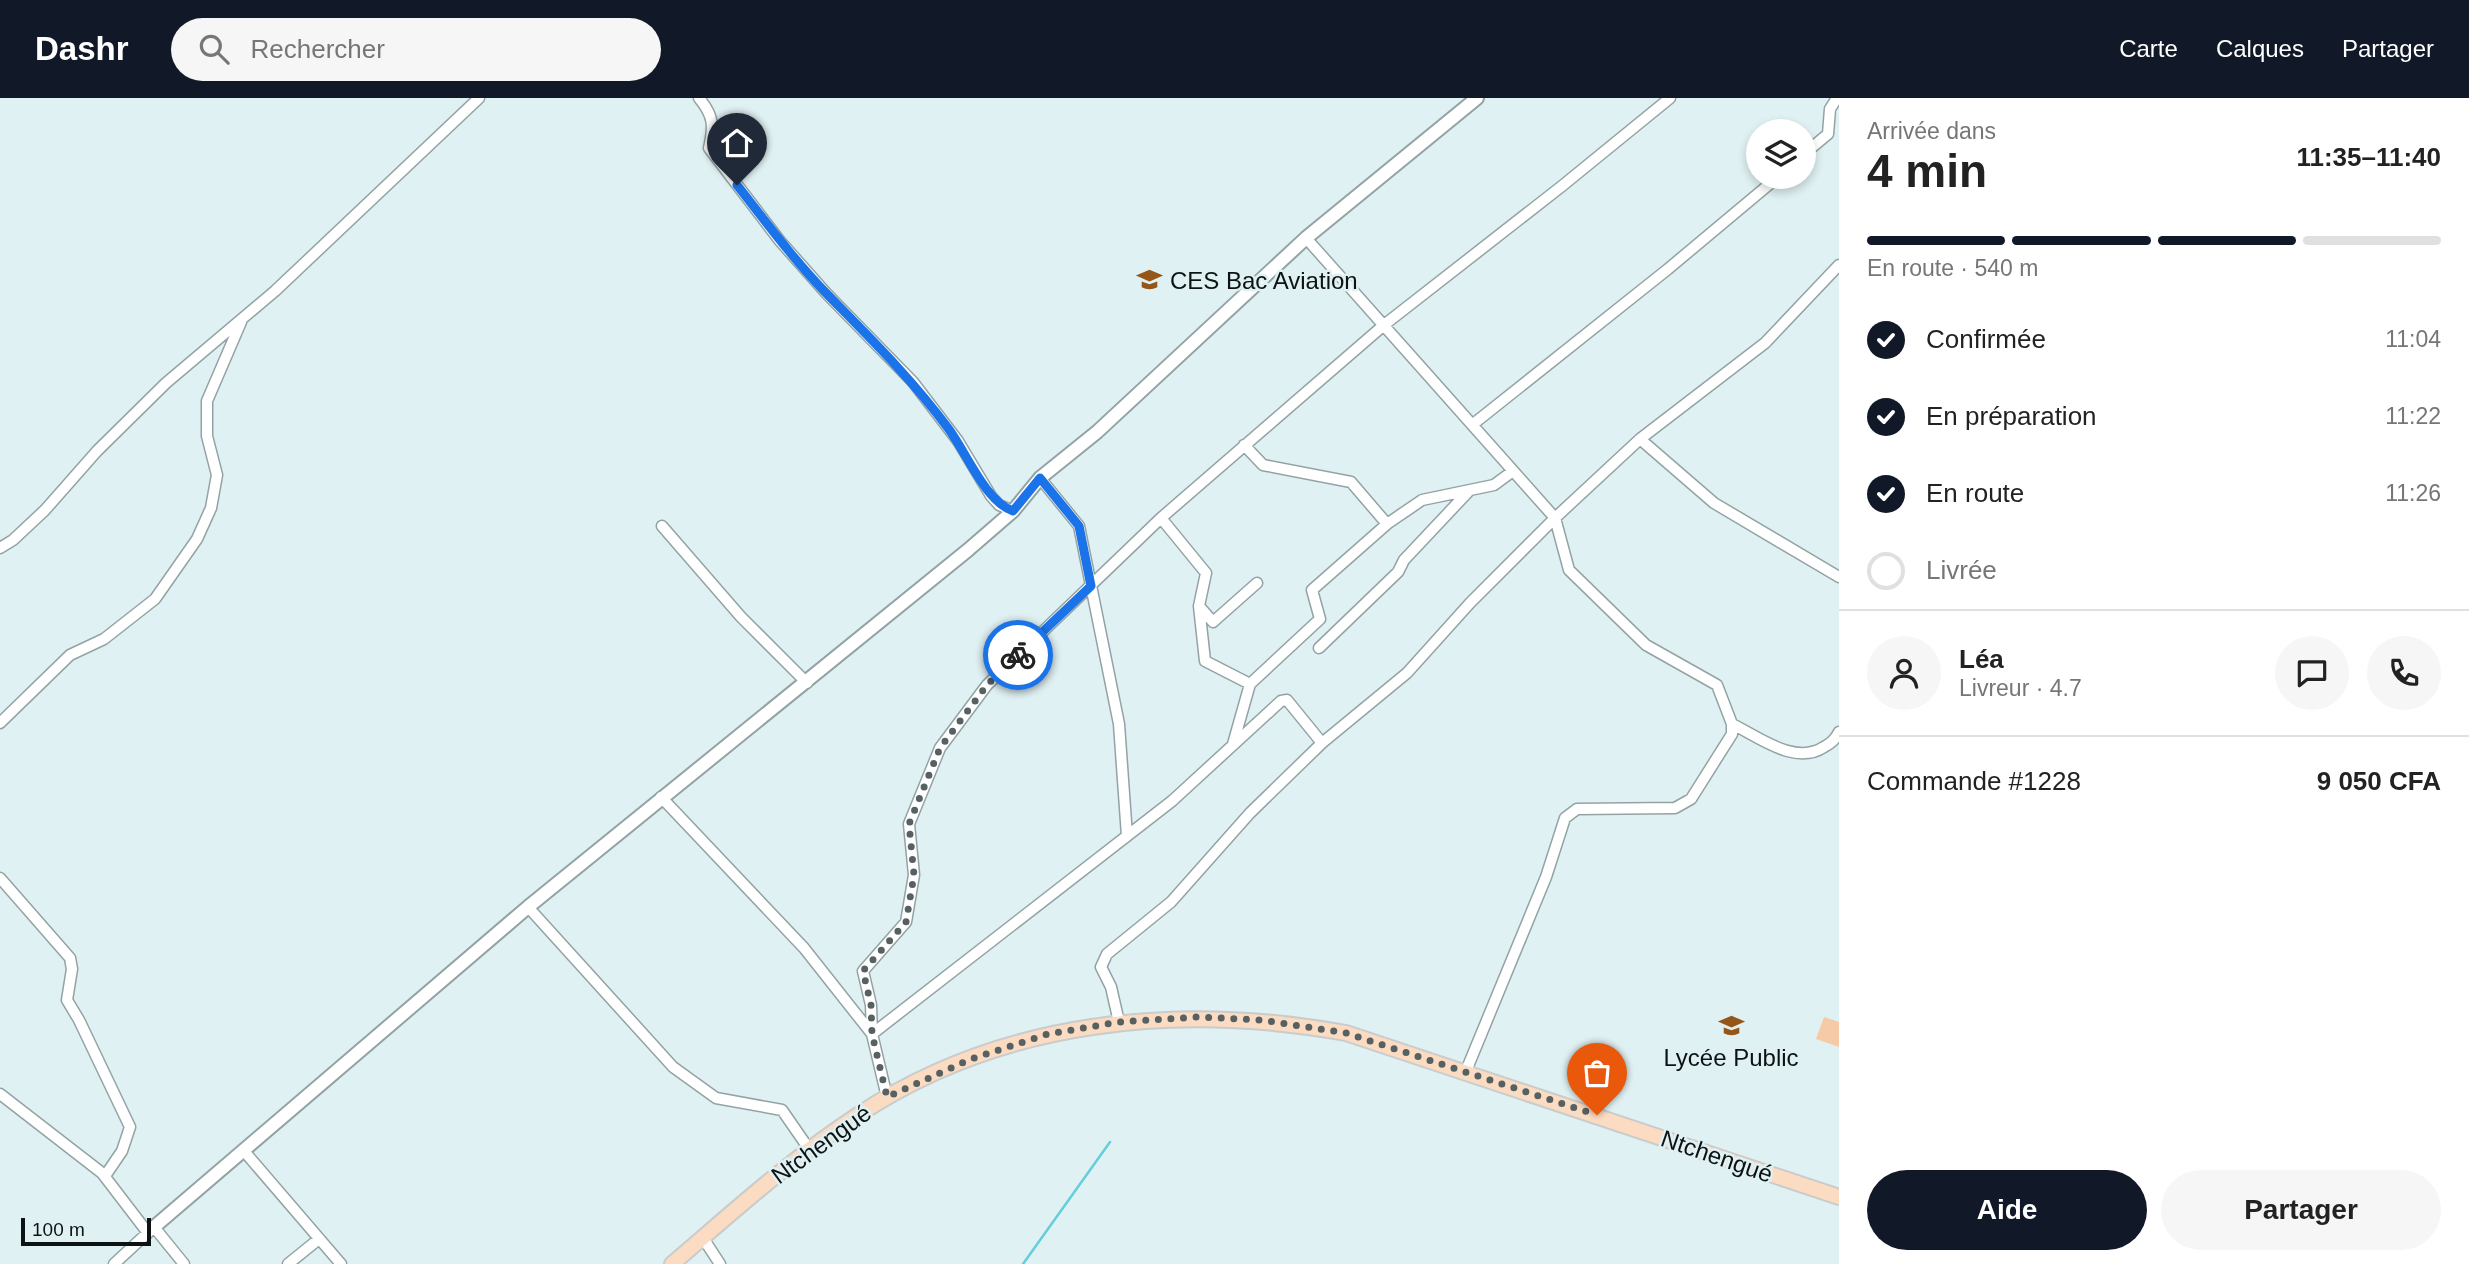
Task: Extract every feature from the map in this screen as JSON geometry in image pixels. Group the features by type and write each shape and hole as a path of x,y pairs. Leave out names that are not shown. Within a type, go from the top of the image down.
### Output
{"main road":[{"name":"Ntchengué","path":"672,1264 809,1149 887,1097 996,1049 1048,1034 1119,1022 1198,1017 1301,1025 1366,1039 1839,1197"}],"street":[{"path":"0,548 13,540 44,510 97,451 166,383 275,291 479,98"},
{"path":"699,98 712,115 714,128 709,148 780,241 913,382 958,441 991,496 999,505 1013,511"},
{"path":"114,1264 528,907 661,797 807,683 1013,511 1040,478 1097,432 1306,238 1477,98"},
{"path":"887,1097 872,1034 871,1005 863,971 906,922 914,875 909,824 940,748 987,685 1161,518 1244,445 1384,325 1670,98"},
{"path":"1816,144 1828,134 1830,109 1837,98"},
{"path":"1472,425 1764,189"},
{"path":"1306,238 1555,518 1569,570 1646,645 1717,685 1732,724 1732,734 1691,799 1684,804 1675,808 1577,809 1565,818 1546,877 1466,1071"},
{"path":"1119,1022 1111,987 1101,967 1107,954 1171,902 1250,813 1322,743 1407,673 1469,603 1555,518 1640,439 1765,343 1839,265"},
{"path":"0,723 70,655 104,639 155,599 197,539 211,508 217,475 207,436 207,401 243,318"},
{"path":"1640,439 1714,503 1839,577"},
{"path":"1244,445 1263,465 1351,482 1387,524"},
{"path":"1233,745 1250,684 1320,619 1312,590 1387,524 1422,500 1494,485 1513,471"},
{"path":"1040,478 1079,526 1119,724 1127,836"},
{"path":"1319,648 1398,572 1404,560 1468,492"},
{"path":"1161,518 1206,573 1199,606 1205,661 1250,684"},
{"path":"662,526 741,617 807,683"},
{"path":"1199,606 1213,622 1257,583"},
{"path":"872,1034 1172,800 1281,701 1287,700 1322,743"},
{"path":"1732,724 1796,755 1814,754 1835,740 1839,732"},
{"path":"661,797 804,948 872,1034"},
{"path":"0,878 70,958 72,969 66,1000 79,1020 130,1127 122,1151 105,1177"},
{"path":"528,907 673,1068 716,1098 782,1110 809,1149"},
{"path":"0,1094 105,1177 184,1264"},
{"path":"244,1151 341,1264"},
{"path":"703,1238 720,1264"},
{"path":"288,1264 318,1239"}],"shaded area":[{"path":"1824,1017 1839,1022 1839,1047 1816,1039"}],"waterway":[{"path":"1023,1264 1110,1142"}],"way so far":[{"path":"1018,655 987,685 940,748 909,824 914,875 906,922 863,971 871,1005 872,1034 887,1097 971,1059 1020,1041 1080,1027 1198,1017 1261,1020 1346,1033 1597,1115"}],"place":[{"name":"CES Bac Aviation","path":"1150,280"},
{"name":"Lycée Public","path":"1731,1026"}],"route":[{"path":"737,185 780,241 826,293 913,382 958,441 999,505 1013,511 1040,478 1079,526 1091,586 1018,655"}]}
